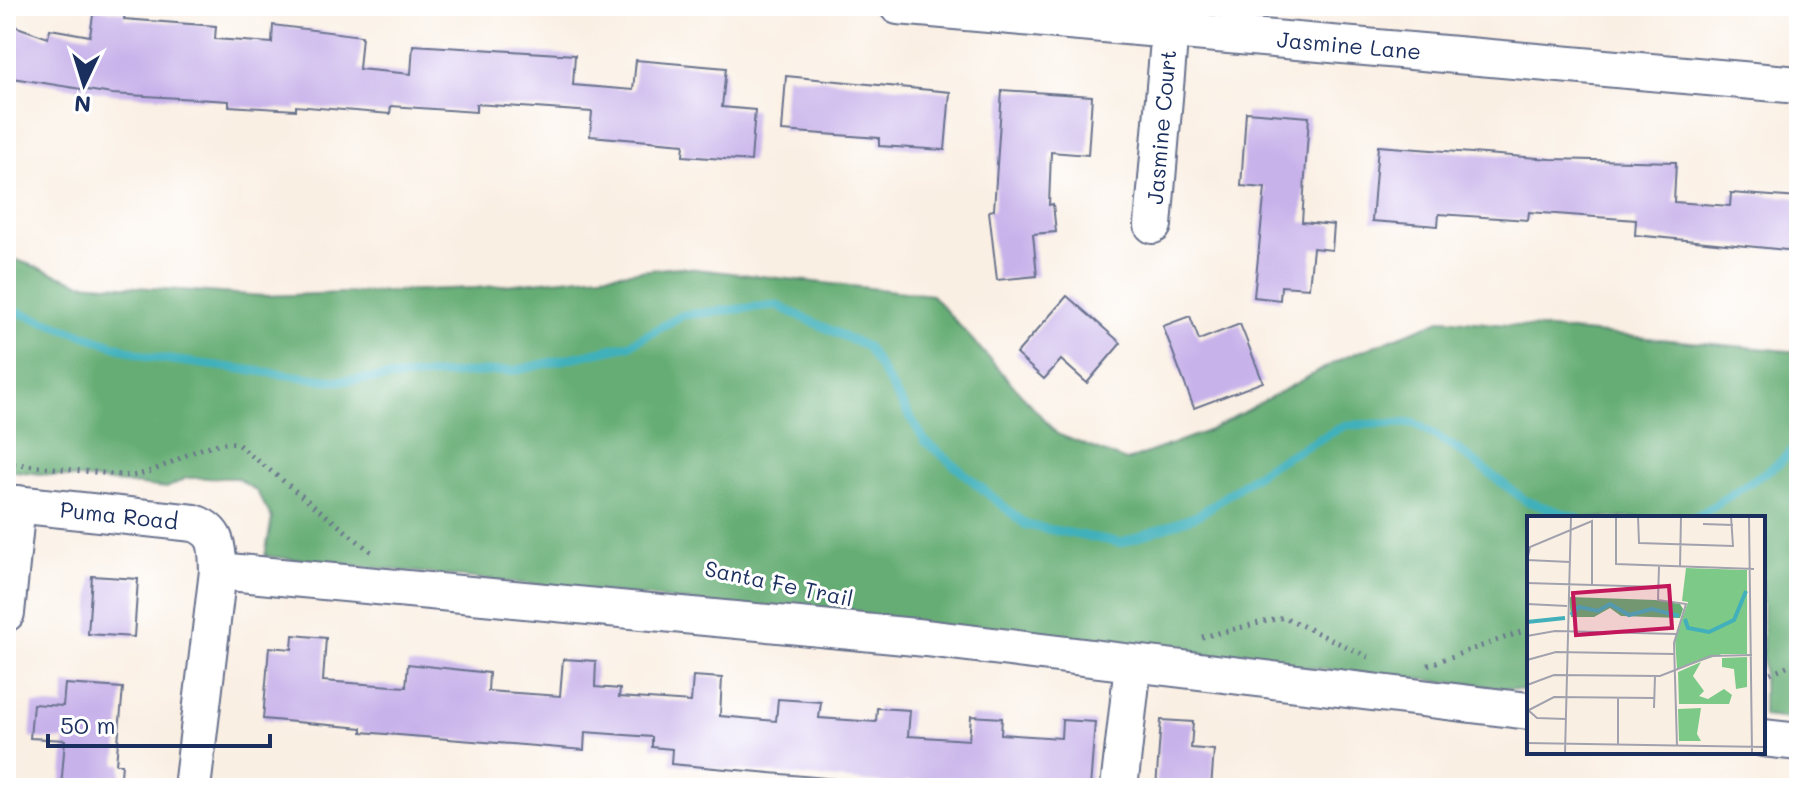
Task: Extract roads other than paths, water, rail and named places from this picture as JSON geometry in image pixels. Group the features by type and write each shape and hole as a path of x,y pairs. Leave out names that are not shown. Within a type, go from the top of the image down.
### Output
{"street":[{"name":"Jasmine Lane","path":"898,6 1799,85"},
{"name":"Jasmine Court","path":"1153,225 1170,29"},
{"name":"Puma Road","path":"11,503 194,523 206,528 216,539 218,571 200,787"},
{"path":"6,613 11,503"},
{"path":"218,571 926,638 1527,711"},
{"path":"1119,788 1133,665"},
{"path":"1765,738 1799,742"}],"waterway":[{"path":"6,308 147,357 335,381 517,370 629,345 683,315 776,305 867,347 925,441 1026,525 1122,543 1199,515 1267,467 1346,425 1414,423 1456,448 1526,501 1571,516"},
{"path":"1698,516 1778,464 1799,444"}]}
